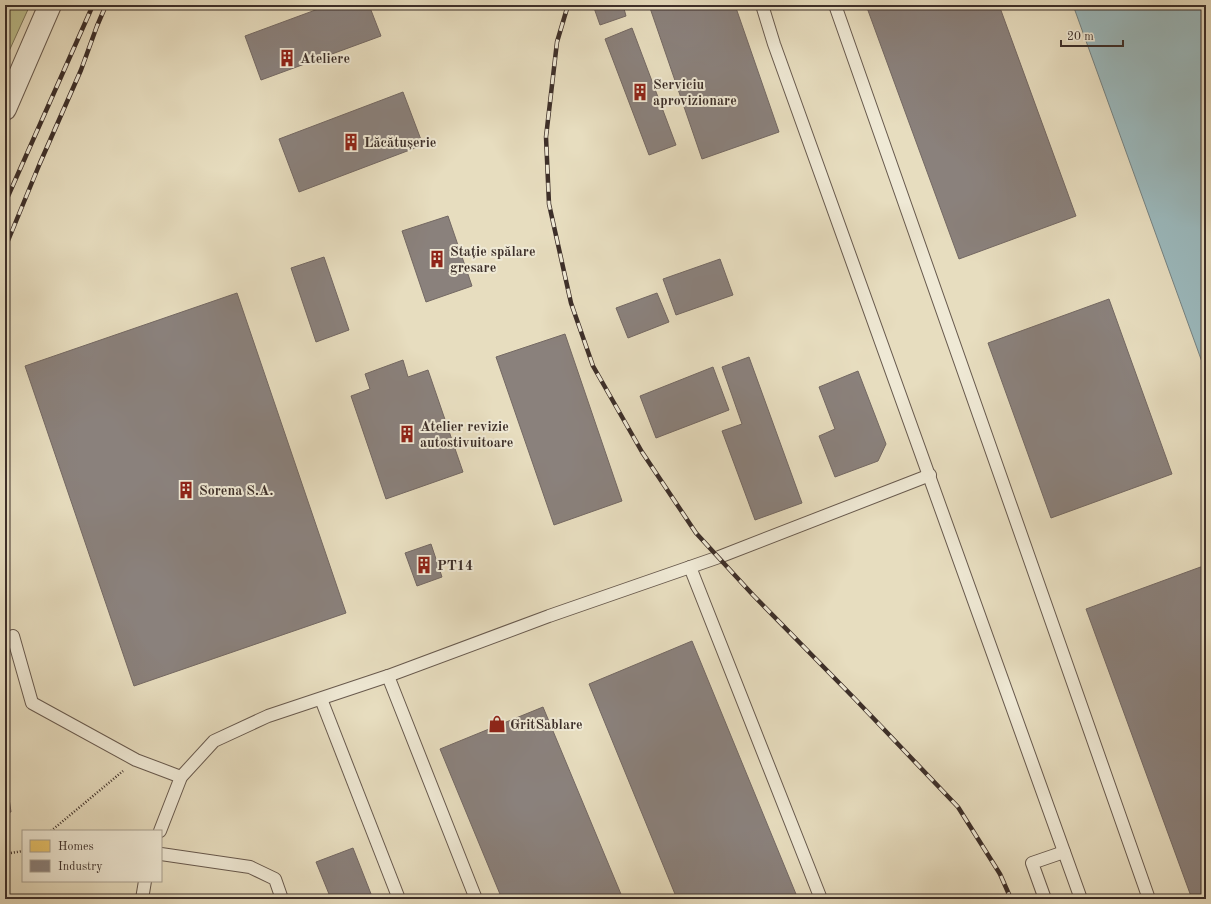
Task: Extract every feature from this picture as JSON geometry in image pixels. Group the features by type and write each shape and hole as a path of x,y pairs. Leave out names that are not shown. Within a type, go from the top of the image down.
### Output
{"street":[{"path":"5,109 50,5"}],"lane":[{"path":"762,5 774,44 1081,899"},
{"path":"835,5 1149,899"},
{"path":"160,830 182,777 214,741 268,716 388,676 548,616 690,567 930,475"},
{"path":"690,567 821,899"},
{"path":"13,636 32,703 136,760 182,777"},
{"path":"388,676 476,899"},
{"path":"321,699 400,899"},
{"path":"1045,899 1032,864 1064,852"},
{"path":"162,854 250,867 275,879 282,899"},
{"path":"142,899 146,882"}],"path":[{"path":"52,830 136,760"},
{"path":"5,854 22,851"}],"green space":[{"path":"5,5 30,5 5,60"}],"water":[{"path":"1073,5 1206,5 1206,373"}],"building: Homes":[{"path":"269,895 270,899 256,899"}],"building: Industry":[{"name":"Ateliere","path":"329,5 369,5 381,36 261,80 245,36"},
{"path":"593,5 623,5 626,16 600,25"},
{"path":"649,5 735,5 779,132 702,159"},
{"path":"866,5 999,5 1076,216 959,259"},
{"name":"Serviciu aprovizionare","path":"632,28 676,145 649,155 605,39"},
{"name":"Lăcătușerie","path":"403,92 423,145 299,192 279,139"},
{"name":"Stație spălare gresare","path":"448,216 472,286 426,302 402,231"},
{"path":"324,257 349,330 316,342 291,268"},
{"path":"720,259 733,295 676,315 663,279"},
{"name":"Sorena S.A.","path":"237,293 346,613 134,686 25,366"},
{"path":"657,293 669,322 628,338 616,308"},
{"path":"1109,299 1172,474 1051,518 988,343"},
{"path":"565,334 622,501 554,525 496,357"},
{"path":"749,357 802,503 755,520 722,431 742,424 722,367"},
{"name":"Atelier revizie autostivuitoare","path":"403,360 408,377 428,370 463,472 386,499 351,396 370,389 365,374"},
{"path":"713,367 729,410 656,438 640,396"},
{"path":"858,371 886,444 878,461 835,477 819,436 835,429 819,387"},
{"name":"PT14","path":"431,544 442,577 417,586 405,553"},
{"path":"1206,565 1206,898 1192,899 1086,609"},
{"path":"692,641 798,899 677,899 589,684"},
{"path":"543,707 623,899 502,899 440,749"},
{"path":"5,770 11,812 5,813"},
{"path":"353,848 373,899 331,899 316,862"}],"railway":[{"path":"5,203 93,5"},
{"path":"5,248 81,70 106,5"},
{"path":"568,5 557,42 546,137 549,204 571,303 593,366 642,452 696,533 753,595 958,807 1000,874 1011,899"}],"place":[{"name":"Ateliere","path":"287,58"},
{"name":"Serviciu aprovizionare","path":"640,92"},
{"name":"Lăcătușerie","path":"351,142"},
{"name":"Stație spălare gresare","path":"437,259"},
{"name":"Atelier revizie autostivuitoare","path":"407,434"},
{"name":"Sorena S.A.","path":"186,490"},
{"name":"PT14","path":"424,565"},
{"name":"GritSablare","path":"497,724"}]}
